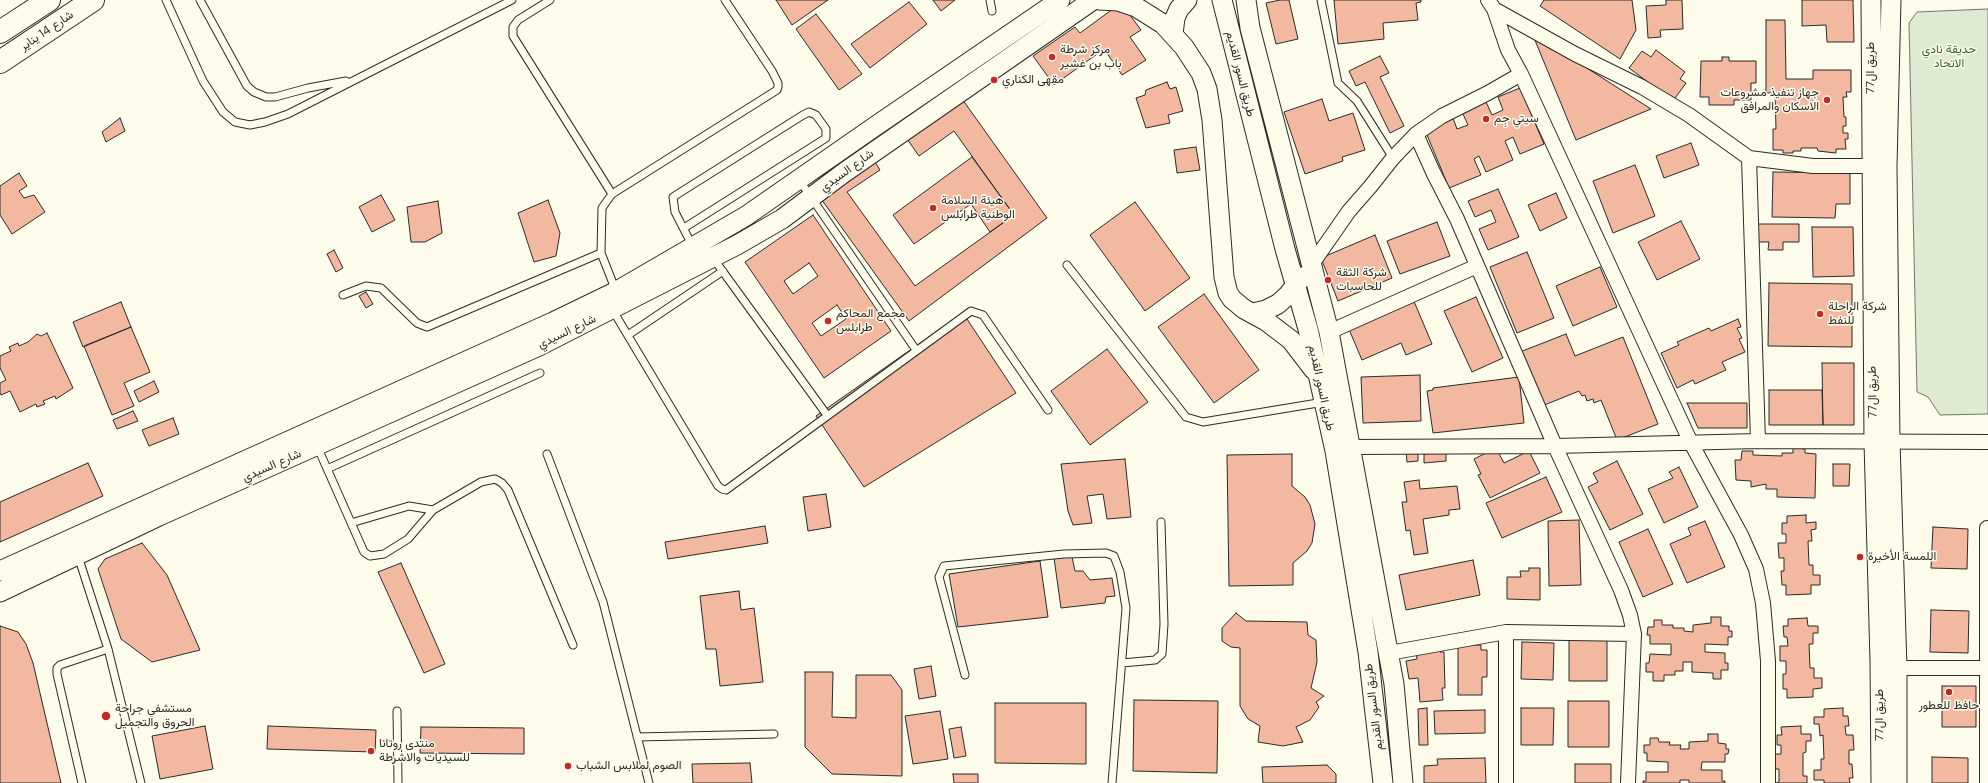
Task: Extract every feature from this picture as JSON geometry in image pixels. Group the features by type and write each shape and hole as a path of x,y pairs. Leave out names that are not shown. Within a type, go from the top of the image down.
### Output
{"highway":[{"path":"0,32 49,0"},
{"name":"شارع 14 يناير","path":"0,62 93,0"}],"main road":[{"name":"شارع السيدي","path":"0,592 78,554 157,509 616,291 694,248 746,216 1060,0"},
{"name":"شارع السيدي","path":"0,571 317,446 539,346 612,310 718,264 890,140 1093,0"},
{"path":"1099,0 1118,1 1136,7 1163,24 1173,34 1202,73 1208,89 1212,120 1224,278 1228,293 1237,304 1279,330 1291,340 1306,358 1319,378"},
{"path":"1173,34 1175,18 1187,0"},
{"name":"طريق السور القديم","path":"1222,0 1285,249 1296,284 1324,402 1343,449 1389,653 1398,723 1403,783"},
{"name":"طريق السور القديم","path":"1246,0 1250,28 1329,332 1383,783"},
{"name":"طريق ال77","path":"1871,0 1871,166 1882,441 1880,661 1881,783"},
{"path":"1891,0 1882,441 1897,668 1897,783"},
{"path":"877,125 890,140"},
{"path":"1253,313 1266,310 1278,304 1288,295 1312,264"}],"street":[{"path":"1490,4 1575,54 1655,95 1689,115 1749,158 1814,166 1871,166"},
{"path":"1490,4 1508,50 1521,74 1691,443 1741,535 1756,569 1763,602 1768,661 1768,783"},
{"path":"1312,264 1349,211 1392,158 1416,134 1442,116 1488,93 1521,74"},
{"path":"1416,134 1457,219 1555,446 1621,590 1630,615 1634,634 1628,783"},
{"path":"1749,158 1758,441"},
{"path":"1329,332 1477,266"},
{"path":"1343,449 1758,441 1988,442"},
{"path":"1987,528 1987,783"},
{"path":"1389,653 1506,632 1634,634"},
{"path":"1506,632 1506,783"},
{"path":"1897,668 1987,668"}],"lane":[{"path":"166,0 203,81 223,112 235,122 250,125 265,122 288,114 354,79 512,0"},
{"path":"200,0 247,86 254,92 266,97 275,97 308,88 354,79"},
{"path":"550,0 518,20 513,27 513,36 612,194"},
{"path":"725,0 772,71 778,83 777,90 612,194 602,208 601,253 616,291 612,310 718,486 726,490 971,311 983,315 1048,410"},
{"path":"990,0 992,11"},
{"path":"1321,0 1338,83 1357,101 1392,158"},
{"path":"684,228 826,138 826,129 816,115 809,112 803,115 673,197 675,212 694,248"},
{"path":"799,180 916,350"},
{"path":"343,295 366,286 381,288 417,324 427,328 601,253"},
{"path":"628,336 718,264 827,415"},
{"path":"1067,265 1186,417 1203,422 1324,402"},
{"path":"327,469 540,373"},
{"path":"317,446 364,552 370,556 384,554 408,539 434,510 481,482 495,480 502,483 508,490 573,645"},
{"path":"547,454 602,602 649,783"},
{"path":"351,523 409,506 434,510"},
{"path":"1122,663 1155,660 1162,654 1164,624 1161,522"},
{"path":"965,675 940,577 944,566 1064,554 1106,553 1114,556 1120,572 1126,608 1112,783"},
{"path":"78,554 108,649 141,783"},
{"path":"82,783 57,674 57,668 60,664 108,649"},
{"path":"397,711 398,783"},
{"path":"637,737 774,734"}],"green space":[{"name":"حديقة نادي الاتحاد","path":"1988,9 1988,414 1940,415 1928,397 1917,392 1909,23 1917,12"}],"building":[{"path":"776,0 828,0 792,25"},
{"path":"933,0 955,0 941,11"},
{"path":"1289,0 1298,39 1276,44 1266,3"},
{"path":"1334,0 1421,0 1421,2 1416,3 1418,20 1383,23 1384,39 1338,44"},
{"path":"1544,0 1632,0 1636,30 1620,59 1540,6"},
{"path":"1666,0 1682,0 1683,29 1660,30 1661,37 1648,38 1646,6 1666,5"},
{"path":"1802,0 1853,0 1854,42 1827,42 1826,25 1802,26"},
{"path":"909,2 927,24 870,68 851,44"},
{"path":"1121,3 1141,30 1130,37 1146,60 1122,75 1104,49 1054,85 1033,56 1075,27 1080,33"},
{"path":"816,14 862,74 839,90 796,29"},
{"path":"1766,20 1785,20 1786,79 1813,79 1813,70 1851,70 1851,92 1846,92 1847,97 1843,97 1846,126 1843,126 1843,133 1848,133 1848,139 1845,139 1846,149 1836,149 1836,153 1818,151 1817,148 1801,148 1801,151 1793,151 1793,153 1783,153 1783,150 1773,150 1773,129 1776,129 1775,93 1766,93"},
{"path":"1532,33 1651,109 1576,140"},
{"path":"1656,50 1685,72 1680,79 1686,83 1673,101 1629,68 1642,51 1651,57"},
{"path":"1380,56 1389,73 1380,77 1404,126 1390,133 1365,82 1356,86 1349,71"},
{"path":"1722,57 1729,57 1729,61 1756,61 1756,83 1751,83 1751,100 1734,100 1734,105 1709,105 1709,97 1700,97 1701,61 1722,61"},
{"path":"1167,82 1170,89 1176,87 1183,111 1168,115 1170,123 1146,128 1136,98 1145,95 1146,90"},
{"path":"1520,88 1544,144 1520,154 1513,137 1505,141 1513,160 1486,172 1479,156 1474,159 1481,175 1449,188 1425,130 1453,118 1457,129 1468,125 1462,112 1486,102 1492,115 1503,110 1498,97"},
{"path":"960,96 1047,218 909,321 819,196 873,159 880,170 847,192 915,286 1014,215 954,131 919,156 905,136"},
{"path":"1322,99 1329,121 1353,113 1365,150 1342,157 1343,161 1305,174 1284,112"},
{"path":"120,118 125,131 106,142 102,132"},
{"path":"1691,143 1699,165 1664,178 1656,156"},
{"path":"1196,147 1200,170 1177,173 1174,150"},
{"path":"972,157 1014,215 990,232 971,204 914,244 893,215"},
{"path":"1635,165 1655,216 1613,233 1593,181"},
{"path":"1773,172 1850,173 1850,204 1836,204 1835,218 1772,217"},
{"path":"19,173 27,186 19,191 24,198 34,195 45,212 12,234 0,215 0,186"},
{"path":"1498,189 1519,237 1488,250 1479,229 1496,222 1491,210 1475,217 1468,201"},
{"path":"1556,193 1567,218 1540,231 1528,205"},
{"path":"381,195 395,220 372,232 359,207"},
{"path":"548,200 560,233 556,256 534,262 518,213"},
{"path":"438,201 442,233 425,242 411,242 407,207"},
{"path":"1135,202 1190,278 1145,311 1090,235"},
{"path":"813,215 891,331 824,378 745,262","holes":["809,263 818,276 793,294 784,281","837,305 846,319 821,336 812,323"]},
{"path":"1681,221 1700,259 1657,280 1638,242"},
{"path":"1437,222 1450,256 1400,274 1387,241"},
{"path":"1755,224 1799,224 1799,242 1783,242 1783,250 1768,250 1769,242 1755,242"},
{"path":"1812,227 1853,227 1854,276 1813,277"},
{"path":"1375,235 1392,278 1338,301 1321,258"},
{"path":"334,250 343,268 336,272 327,254"},
{"path":"1527,252 1554,318 1517,333 1490,267"},
{"path":"1600,267 1617,307 1573,326 1556,286"},
{"path":"1769,283 1852,284 1852,347 1768,346"},
{"path":"366,292 373,304 366,308 359,296"},
{"path":"1204,294 1259,370 1214,403 1158,327"},
{"path":"1476,297 1503,358 1472,372 1444,311"},
{"path":"1413,299 1432,344 1406,355 1401,343 1362,360 1348,327"},
{"path":"121,302 131,327 83,347 73,322"},
{"path":"963,313 1016,393 864,487 816,416"},
{"path":"1738,319 1741,327 1737,328 1742,338 1739,339 1745,352 1722,362 1726,370 1695,384 1693,380 1677,388 1661,353 1679,345 1677,342 1709,328 1711,331"},
{"path":"131,327 150,372 124,383 134,406 112,415 84,346"},
{"path":"47,333 73,388 56,399 55,396 43,401 45,404 37,407 36,404 20,412 10,391 1,395 0,393 0,383 6,380 0,368 0,356 11,351 9,347 18,343 19,346 28,342 37,334 41,336"},
{"path":"1566,334 1575,356 1623,337 1658,424 1617,440 1601,400 1594,403 1593,399 1587,401 1585,395 1582,396 1579,391 1542,406 1520,352"},
{"path":"1107,349 1148,402 1090,445 1051,391"},
{"path":"1822,363 1854,363 1854,425 1823,425"},
{"path":"1420,375 1421,421 1363,423 1361,377"},
{"path":"1519,377 1524,423 1433,433 1427,391 1433,390 1433,388"},
{"path":"154,381 159,392 139,402 134,391"},
{"path":"1769,390 1822,390 1823,425 1769,425"},
{"path":"1687,403 1747,403 1747,428 1698,428"},
{"path":"133,411 138,421 117,429 113,420"},
{"path":"173,418 179,434 149,446 142,430"},
{"path":"1496,448 1504,463 1529,451 1540,473 1490,498 1478,475 1481,474 1474,459"},
{"path":"1793,448 1805,449 1805,453 1816,454 1815,498 1777,497 1777,489 1766,489 1766,484 1751,487 1751,481 1736,480 1735,460 1741,460 1742,451 1753,451 1753,455 1782,456 1782,453 1793,453"},
{"path":"1418,451 1418,461 1407,462 1406,452"},
{"path":"1446,452 1446,461 1424,463 1424,454"},
{"path":"1292,454 1292,486 1305,497 1310,505 1315,524 1312,543 1307,551 1293,563 1293,585 1229,586 1227,455"},
{"path":"1125,459 1131,517 1107,519 1103,494 1087,496 1092,523 1073,525 1068,511 1061,464"},
{"path":"1617,461 1643,514 1610,530 1588,487 1598,482 1593,473"},
{"path":"88,463 103,496 0,542 0,502"},
{"path":"1833,464 1850,464 1849,486 1833,486"},
{"path":"1679,467 1698,507 1664,523 1648,489 1673,478 1669,472"},
{"path":"1546,477 1562,512 1502,538 1486,503"},
{"path":"1419,480 1420,489 1457,486 1460,509 1449,510 1449,515 1423,519 1428,553 1414,555 1410,530 1406,531 1402,502 1407,502 1404,482"},
{"path":"826,494 831,527 808,531 803,497"},
{"path":"1806,515 1806,523 1816,522 1816,529 1811,530 1812,541 1808,541 1809,565 1813,565 1813,575 1820,575 1820,585 1811,585 1811,594 1786,595 1786,585 1782,585 1781,571 1784,571 1784,558 1779,558 1778,543 1786,543 1786,534 1782,534 1782,523 1787,523 1787,516"},
{"path":"1579,520 1581,585 1549,586 1548,521"},
{"path":"1705,521 1725,567 1687,583 1670,544 1691,535 1688,528"},
{"path":"765,526 768,543 668,559 665,542"},
{"path":"1933,527 1968,529 1967,569 1931,568"},
{"path":"1648,529 1673,584 1643,597 1619,542"},
{"path":"142,543 167,575 200,650 152,662 121,639 98,569 105,559"},
{"path":"1072,557 1075,571 1083,571 1090,580 1112,578 1115,596 1106,597 1105,603 1061,608 1054,558"},
{"path":"1473,560 1480,595 1406,610 1399,575"},
{"path":"1040,561 1048,617 958,627 949,574"},
{"path":"401,563 445,664 424,673 378,572"},
{"path":"1529,568 1540,568 1540,600 1507,599 1507,577 1521,577 1520,571 1529,571"},
{"path":"739,591 741,610 754,608 763,682 720,686 716,649 706,649 700,596"},
{"path":"1931,610 1969,611 1968,653 1930,652"},
{"path":"1236,613 1246,621 1307,622 1308,635 1316,640 1317,662 1311,688 1324,696 1316,702 1319,707 1310,720 1296,727 1303,742 1283,746 1258,742 1260,726 1248,719 1240,706 1240,648 1231,647 1222,641 1222,628"},
{"path":"1711,617 1721,617 1721,626 1729,626 1729,631 1732,631 1732,637 1728,637 1728,645 1705,644 1705,652 1725,653 1725,663 1728,663 1728,670 1721,670 1721,679 1713,679 1713,673 1692,672 1692,662 1683,662 1683,671 1675,671 1675,675 1664,675 1664,681 1653,681 1653,672 1646,672 1646,663 1649,663 1650,654 1671,655 1671,644 1650,644 1650,635 1647,635 1648,627 1654,627 1654,620 1662,620 1662,625 1673,625 1673,628 1684,628 1684,631 1693,632 1693,625 1711,623"},
{"path":"1807,618 1808,626 1818,626 1818,633 1813,633 1813,644 1809,644 1810,668 1814,668 1814,678 1822,678 1822,688 1813,689 1813,697 1787,698 1787,689 1783,689 1783,674 1786,674 1786,661 1780,661 1780,646 1788,646 1787,637 1784,637 1783,626 1788,626 1788,619"},
{"path":"0,626 18,632 26,644 33,663 61,783 0,783"},
{"path":"1569,636 1607,636 1607,681 1569,681"},
{"path":"1522,642 1554,643 1553,680 1521,679"},
{"path":"1458,645 1481,645 1481,650 1487,650 1487,677 1482,677 1482,695 1458,695"},
{"path":"1440,648 1440,652 1444,652 1445,688 1442,688 1443,700 1420,702 1418,678 1409,679 1406,661 1417,659 1416,650"},
{"path":"931,666 936,696 919,699 914,669"},
{"path":"805,672 833,672 832,717 856,718 856,675 891,675 902,690 902,776 832,774 805,747"},
{"path":"1942,686 1976,686 1976,727 1942,727"},
{"path":"1134,700 1218,701 1217,773 1133,771"},
{"path":"1568,701 1609,701 1609,747 1568,747"},
{"path":"995,703 1086,703 1086,764 995,763"},
{"path":"1427,708 1428,745 1419,745 1418,709"},
{"path":"1521,708 1554,708 1553,745 1521,745"},
{"path":"1843,708 1843,716 1848,716 1849,726 1845,726 1846,735 1853,735 1854,750 1849,750 1849,764 1852,764 1853,778 1849,778 1850,783 1824,783 1824,780 1814,780 1814,770 1821,770 1821,759 1824,759 1823,735 1820,736 1819,724 1814,724 1814,717 1824,717 1824,709"},
{"path":"1485,710 1485,733 1435,734 1434,711"},
{"path":"940,711 948,759 913,764 905,716"},
{"path":"205,726 213,769 160,779 152,736"},
{"path":"268,726 376,730 375,752 267,749"},
{"path":"1801,726 1801,734 1811,734 1811,741 1806,741 1806,752 1803,753 1803,776 1807,776 1807,783 1776,783 1779,782 1779,769 1773,769 1773,754 1781,754 1781,745 1777,745 1777,735 1782,735 1781,727"},
{"path":"421,727 524,728 524,754 420,753"},
{"path":"961,727 966,756 954,758 949,729"},
{"path":"1708,734 1718,734 1718,743 1726,744 1726,749 1729,749 1728,754 1725,754 1725,762 1702,762 1701,770 1722,770 1722,781 1725,781 1725,783 1689,783 1689,780 1680,780 1680,783 1643,783 1643,781 1646,781 1646,772 1668,772 1668,762 1647,761 1647,753 1644,753 1644,745 1650,745 1650,738 1658,738 1659,742 1670,742 1669,745 1681,745 1680,749 1689,749 1689,742 1708,741"},
{"path":"1932,757 1968,758 1968,783 1932,783"},
{"path":"1485,758 1486,783 1424,783 1424,766 1438,765 1437,759"},
{"path":"750,763 752,783 693,783 692,764"},
{"path":"1575,764 1611,764 1611,783 1575,783"},
{"path":"1327,765 1336,774 1336,783 1263,783 1262,767"},
{"path":"953,774 978,774 978,783 954,783"}],"place":[{"name":"مركز شرطة باب بن غشير","path":"1052,57"},
{"name":"مقهى الكناري","path":"994,80"},
{"name":"جهاز تنفيذ مشروعات الاسكان والمرافق","path":"1827,100"},
{"name":"سيتي جِم","path":"1486,119"},
{"name":"هيئة السلامة الوطنية طرابلس","path":"933,208"},
{"name":"شركة الثقة للحاسبات","path":"1328,280"},
{"name":"شركة الراحلة للنفط","path":"1820,314"},
{"name":"مجمع المحاكم طرابلس","path":"828,321"},
{"name":"اللمسة الأخيرة","path":"1860,557"},
{"name":"حافظ للعطور","path":"1949,692"},
{"name":"مستشفي جراحة الحروق والتجميل","path":"106,716"},
{"name":"منتدى روتانا للسيديات والاشرطة","path":"371,751"},
{"name":"الصوم لملابس الشباب","path":"568,766"}]}
